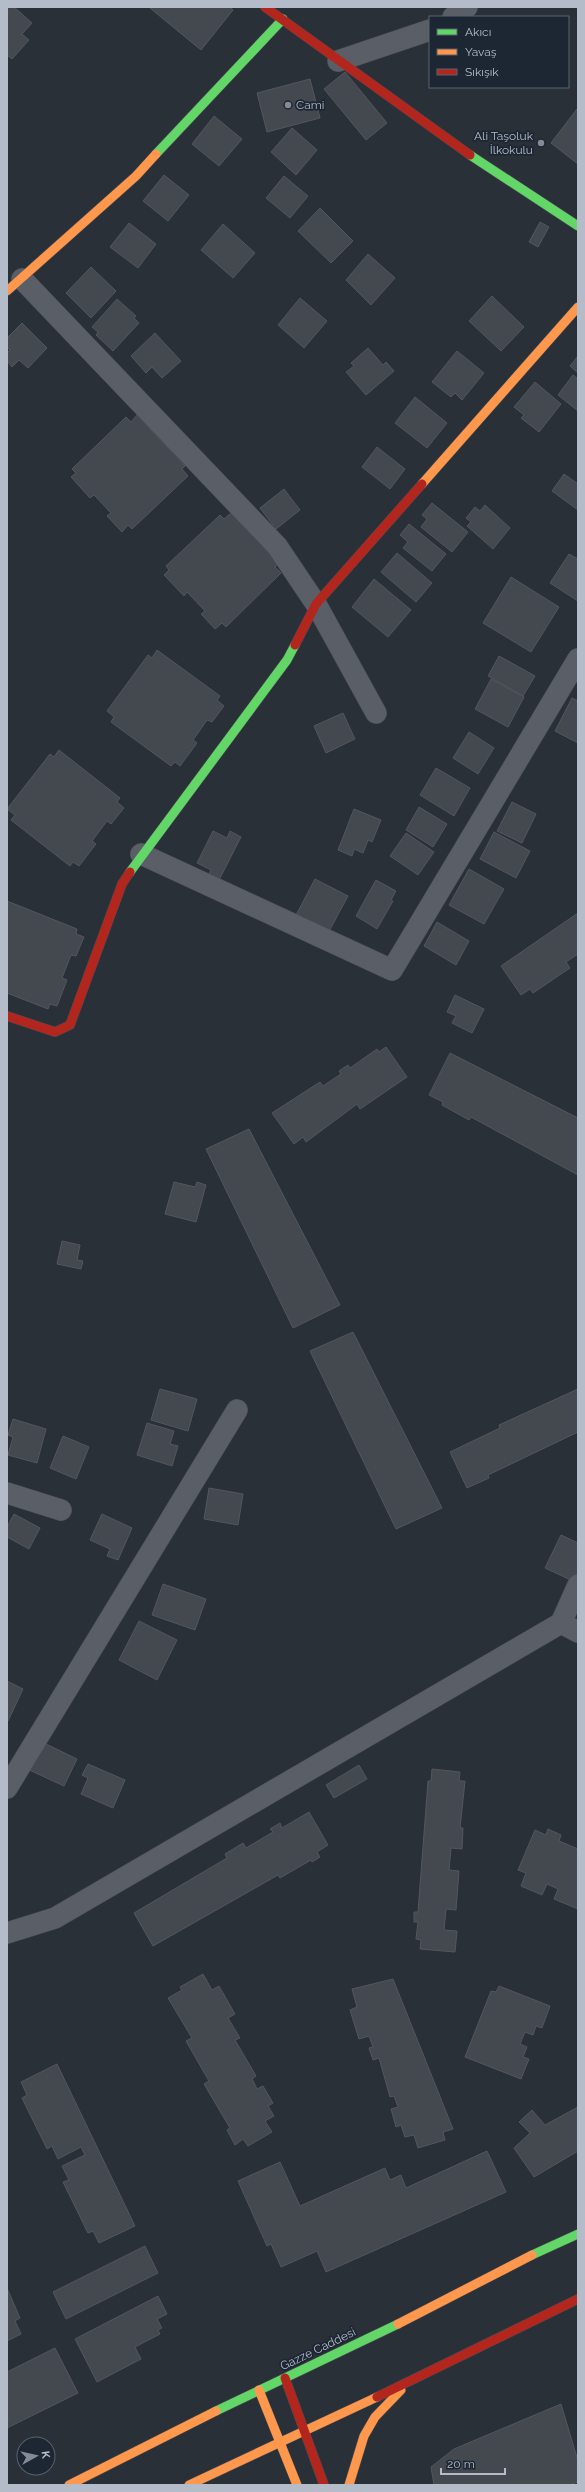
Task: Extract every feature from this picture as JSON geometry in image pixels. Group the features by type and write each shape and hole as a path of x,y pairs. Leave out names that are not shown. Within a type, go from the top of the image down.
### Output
{"street":[{"path":"265,7 338,61 498,174 578,226"},
{"path":"454,16 467,7"},
{"path":"283,19 136,176 15,285 277,546 316,604 376,713"},
{"path":"338,61 429,30"},
{"path":"7,1016 55,1032 70,1024 122,884 141,854 287,660 316,604 578,307"},
{"path":"141,854 392,970 578,660"},
{"path":"7,1788 237,1410"},
{"path":"7,1493 61,1510"},
{"path":"7,1933 55,1918 569,1628 578,1585"},
{"name":"Gazze Caddesi","path":"69,2485 176,2430 285,2378 527,2257 578,2234"},
{"path":"189,2485 281,2445 303,2432 578,2300"},
{"path":"285,2378 303,2432 324,2485"},
{"path":"348,2485 364,2436 375,2417 414,2378"},
{"path":"259,2390 297,2485"}],"building":[{"path":"7,7 14,7 32,23 22,34 29,40 12,59 7,55"},
{"path":"230,7 233,10 201,50 150,8"},
{"path":"345,72 387,123 366,140 324,89"},
{"name":"Cami","path":"310,79 320,118 267,132 257,93"},
{"path":"577,109 578,111 578,164 551,143"},
{"path":"214,116 242,139 219,166 192,144"},
{"path":"292,128 317,150 296,175 271,152"},
{"path":"164,175 189,195 168,221 143,201"},
{"path":"284,176 308,196 290,218 266,198"},
{"path":"320,208 353,241 331,263 298,231"},
{"path":"540,222 549,227 538,247 529,242"},
{"path":"129,223 156,244 138,268 110,247"},
{"path":"223,224 255,253 233,278 201,250"},
{"path":"368,254 395,278 371,305 346,280"},
{"path":"91,267 116,291 91,318 66,293"},
{"path":"492,296 524,327 501,351 469,321"},
{"path":"300,298 327,321 304,348 278,325"},
{"path":"117,299 136,316 134,318 139,323 113,351 96,335 98,332 92,327"},
{"path":"22,323 47,348 28,368 19,360 12,367 7,361 7,353 10,350 7,347 7,338"},
{"path":"155,333 181,361 162,378 152,367 146,373 131,356"},
{"path":"368,348 383,365 386,362 394,371 366,395 346,372 354,366 351,363"},
{"path":"457,351 484,373 462,400 455,393 451,397 432,382"},
{"path":"578,356 578,373 570,366"},
{"path":"573,375 578,379 578,411 558,395"},
{"path":"535,382 561,404 539,432 521,418 524,415 514,407"},
{"path":"415,397 447,423 427,448 395,423"},
{"path":"137,415 185,466 182,469 188,476 132,529 128,525 122,532 107,516 111,513 94,495 90,498 71,477 76,473 72,469 126,417 131,422"},
{"path":"377,447 405,469 390,489 362,467"},
{"path":"564,474 578,484 578,510 552,491"},
{"path":"284,489 300,510 276,529 260,508"},
{"path":"432,503 468,532 452,552 421,527 427,519 422,515"},
{"path":"485,505 510,528 493,549 467,526 471,522 466,518 475,507 480,511"},
{"path":"231,513 279,563 275,567 281,573 226,627 222,623 215,629 201,614 205,611 187,592 184,596 164,575 169,570 166,566 220,515 224,519"},
{"path":"409,524 446,554 432,571 403,548 408,542 400,535"},
{"path":"397,553 432,583 416,602 381,572"},
{"path":"569,554 578,559 578,601 550,583"},
{"path":"511,577 559,607 531,652 483,623"},
{"path":"374,579 411,610 388,637 352,607"},
{"path":"157,650 220,696 217,700 224,706 212,722 207,720 193,740 197,743 180,766 175,762 171,766 111,722 114,717 107,711 148,655 152,658"},
{"path":"499,656 535,676 523,696 488,676"},
{"path":"491,679 524,697 508,727 475,709"},
{"path":"572,698 578,701 578,743 555,731"},
{"path":"343,713 355,739 326,753 314,726"},
{"path":"469,732 494,748 478,774 453,758"},
{"path":"59,750 120,798 117,802 124,808 111,824 107,821 92,841 96,844 79,866 73,862 70,866 11,820 15,815 7,809 50,754 54,757"},
{"path":"436,768 470,788 454,816 420,795"},
{"path":"512,802 536,814 522,843 497,831"},
{"path":"419,807 447,824 433,847 406,830"},
{"path":"354,809 381,820 372,842 368,840 363,853 354,849 352,856 338,850"},
{"path":"213,831 227,838 230,831 241,837 219,880 209,874 211,870 197,863"},
{"path":"494,832 530,851 516,878 480,859"},
{"path":"406,833 434,852 418,875 390,856"},
{"path":"469,869 504,889 484,924 449,905"},
{"path":"315,879 348,896 327,935 295,917"},
{"path":"376,880 396,891 391,900 393,901 377,929 356,916"},
{"path":"7,901 77,929 76,934 84,937 76,956 71,955 62,978 67,980 57,1006 50,1004 48,1009 7,993"},
{"path":"578,913 578,954 566,962 570,968 533,993 530,989 521,995 501,966"},
{"path":"437,922 469,941 456,965 424,946"},
{"path":"455,995 484,1009 472,1033 452,1023 456,1016 447,1012"},
{"path":"386,1047 407,1077 360,1109 357,1104 306,1142 303,1137 294,1144 272,1113 320,1082 323,1086 341,1074 339,1071 348,1065 350,1068 377,1049 379,1052"},
{"path":"450,1053 578,1118 578,1175 471,1117 469,1120 442,1105 443,1102 429,1095"},
{"path":"249,1129 340,1305 293,1328 206,1149"},
{"path":"174,1182 195,1187 197,1182 206,1185 196,1222 165,1214"},
{"path":"62,1241 80,1245 77,1260 83,1261 81,1269 57,1264"},
{"path":"353,1332 442,1508 396,1529 310,1351"},
{"path":"160,1389 197,1399 188,1431 151,1420"},
{"path":"578,1389 578,1432 488,1475 489,1478 467,1488 450,1452 500,1428 499,1425"},
{"path":"13,1419 46,1429 37,1463 8,1455 13,1437 8,1435"},
{"path":"147,1423 174,1431 170,1444 178,1446 172,1466 137,1455"},
{"path":"63,1436 89,1447 76,1479 50,1468"},
{"path":"209,1488 243,1494 238,1525 204,1519"},
{"path":"14,1514 40,1528 29,1549 7,1537 7,1527"},
{"path":"102,1514 132,1528 118,1560 107,1556 110,1549 90,1540"},
{"path":"561,1535 578,1543 578,1572 573,1581 545,1568"},
{"path":"163,1584 206,1599 195,1630 152,1615"},
{"path":"139,1621 177,1640 157,1680 119,1660"},
{"path":"7,1681 23,1689 8,1721 7,1720"},
{"path":"44,1743 77,1759 64,1786 25,1768 29,1759 35,1762"},
{"path":"88,1764 125,1780 113,1808 81,1794 88,1778 82,1775"},
{"path":"359,1765 367,1779 334,1798 326,1785"},
{"path":"432,1769 460,1772 459,1781 465,1781 460,1828 463,1828 462,1849 451,1848 449,1870 459,1871 456,1910 446,1909 444,1930 457,1931 455,1952 420,1949 421,1940 416,1939 418,1922 414,1922 414,1912 418,1912 428,1781 431,1781"},
{"path":"309,1812 328,1845 317,1852 320,1857 312,1862 311,1860 280,1878 278,1875 153,1946 134,1913 227,1858 225,1854 243,1843 246,1848 273,1832 270,1829 280,1823 282,1828"},
{"path":"548,1829 561,1835 559,1841 578,1849 578,1909 554,1899 558,1889 547,1884 542,1895 521,1886 526,1873 518,1870 535,1830 546,1835"},
{"path":"203,1974 212,1990 219,1986 235,2014 228,2018 240,2038 235,2040 256,2076 252,2079 257,2089 263,2086 273,2103 268,2106 274,2116 265,2121 272,2132 248,2146 243,2139 235,2145 227,2130 230,2128 204,2084 209,2081 186,2041 192,2038 168,1998 182,1990 180,1987"},
{"path":"393,1979 453,2129 443,2132 445,2140 418,2148 414,2135 405,2137 401,2125 396,2127 391,2109 398,2107 394,2096 390,2097 379,2058 373,2060 369,2048 373,2047 369,2036 359,2039 350,2010 357,2007 352,1989"},
{"path":"499,1986 550,2006 542,2028 536,2026 533,2035 525,2032 520,2044 527,2047 523,2057 529,2059 521,2079 465,2057 491,1991 496,1992"},
{"path":"57,2064 135,2226 99,2243 93,2231 88,2233 63,2182 69,2180 62,2166 85,2155 81,2147 58,2159 52,2146 47,2149 22,2098 27,2095 21,2082"},
{"path":"578,2107 578,2151 534,2177 514,2148 530,2133 519,2122 532,2110 545,2125"},
{"path":"487,2151 506,2192 326,2272 317,2251 281,2267 271,2244 267,2246 238,2181 280,2162 300,2206 385,2168 390,2180 401,2175 406,2188"},
{"path":"145,2246 158,2273 66,2319 53,2292"},
{"path":"7,2288 20,2318 15,2321 21,2334 7,2341"},
{"path":"158,2296 167,2314 157,2319 162,2328 158,2330 160,2334 135,2347 141,2359 97,2382 75,2339"},
{"path":"55,2348 78,2393 7,2428 7,2372"},
{"path":"561,2404 578,2461 578,2482 569,2485 434,2485 431,2467 454,2449"}],"traffic: fast":[{"path":"156,154 283,19"},
{"path":"470,155 578,226"},
{"path":"130,872 287,660 295,645"},
{"path":"532,2255 578,2234"},
{"path":"216,2411 398,2324"}],"traffic: slow":[{"path":"7,291 136,176 156,154"},
{"path":"422,484 578,307"},
{"path":"398,2324 532,2255"},
{"path":"259,2390 297,2485"},
{"path":"349,2485 364,2436 375,2417 401,2390"},
{"path":"189,2485 377,2397"},
{"path":"69,2485 216,2411"}],"traffic: jam":[{"path":"265,7 470,155"},
{"path":"295,645 316,604 422,484"},
{"path":"7,1016 55,1032 70,1025 122,884 130,872"},
{"path":"377,2397 578,2299"},
{"path":"285,2378 324,2485"}],"place":[{"name":"Cami","path":"288,105"},
{"name":"Ali Taşoluk İlkokulu","path":"541,143"}]}
